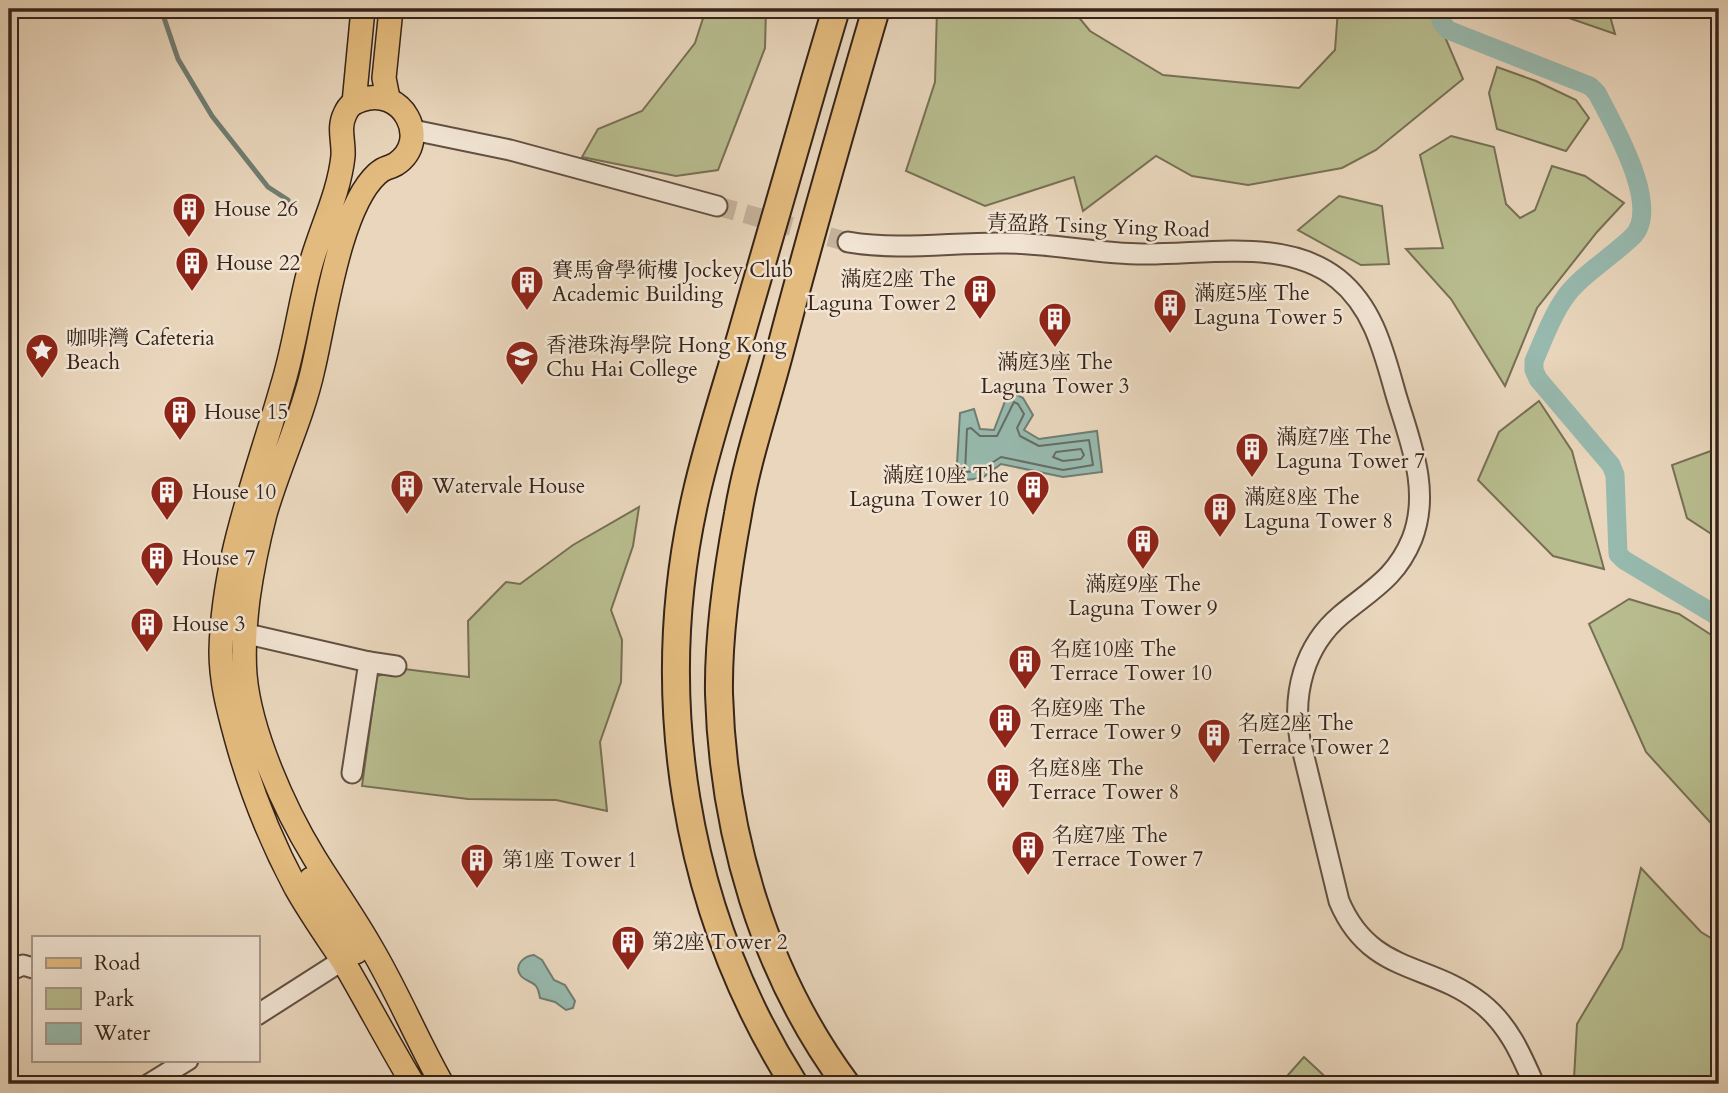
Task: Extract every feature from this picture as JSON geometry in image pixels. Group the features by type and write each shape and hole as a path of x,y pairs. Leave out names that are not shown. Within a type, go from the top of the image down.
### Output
{"highway":[{"path":"794,1084 748,1001 723,940 702,877 685,799 677,724 676,672 681,581 695,495 836,9"},
{"path":"846,1084 816,1041 793,1001 754,902 734,828 727,787 719,682 726,589 738,511 812,229 876,9"}],"main road":[{"path":"354,103 363,9"},
{"path":"388,98 384,78 391,9"},
{"path":"413,1084 356,952 313,854 277,784 255,722 245,681 245,634 252,573 266,512 311,378 344,236 359,201 380,171 400,161 408,153 412,130 403,110 388,98 376,97 354,103 345,113 342,122 344,147 340,177 309,272 291,358 246,499 230,568 222,628 222,681 228,710 258,808 297,889 356,952 442,1084"},
{"path":"344,147 360,165 380,171"}],"street":[{"path":"412,130 510,150 717,206"},
{"name":"青盈路 Tsing Ying Road","path":"848,242 896,247 1025,243 1135,254 1268,252 1303,260 1326,271 1339,280 1360,302 1369,315 1380,342 1415,456 1420,507 1412,538 1396,568 1379,587 1329,626 1306,664 1298,696 1300,740 1339,901 1352,926 1368,944 1392,961 1460,989 1489,1010 1514,1041 1534,1084"},
{"path":"222,628 396,666"},
{"path":"352,773 369,662"},
{"path":"259,1014 356,952"},
{"path":"9,971 23,965 32,968"},
{"path":"149,1084 185,1062"}],"green space":[{"path":"706,9 766,9 765,48 718,170 676,176 582,157 598,129 642,111 695,43"},
{"path":"937,9 1072,9 1090,31 1163,75 1299,88 1335,50 1338,9 1425,9 1445,37 1463,79 1376,150 1342,168 1248,185 1192,176 1156,156 1083,211 1074,177 985,206 906,171 935,82"},
{"path":"1543,9 1608,9 1615,34"},
{"path":"1497,67 1536,81 1576,100 1589,118 1566,151 1497,129 1489,93"},
{"path":"1451,136 1494,147 1506,204 1520,218 1535,210 1552,166 1585,176 1624,203 1597,232 1537,308 1505,386 1451,299 1406,249 1443,248 1420,155"},
{"path":"1339,196 1382,206 1389,264 1361,265 1298,230"},
{"path":"1539,401 1572,451 1604,569 1553,556 1478,480 1499,432"},
{"path":"1719,448 1719,539 1687,518 1672,465"},
{"path":"639,507 633,546 611,610 622,640 621,682 600,742 607,811 556,800 468,799 362,786 377,676 404,669 469,677 468,621 506,582 520,584 573,545"},
{"path":"1629,599 1679,614 1719,640 1719,832 1646,752 1589,624"},
{"path":"1641,868 1701,932 1719,943 1719,1084 1576,1084 1574,1079 1577,1024 1622,948"},
{"path":"1304,1057 1333,1084 1280,1084"}],"water":[{"path":"1009,391 1023,398 1033,415 1024,430 1039,439 1097,431 1102,472 1063,477 1001,464 982,478 956,481 960,413 974,409 980,429 994,430"},
{"path":"534,955 542,960 554,980 565,985 575,1001 573,1008 566,1010 555,1002 540,998 536,986 521,976 519,965 527,957"}],"waterway":[{"path":"161,9 178,59 212,116 268,187 288,200"},
{"path":"1437,9 1448,30 1590,86 1597,93 1623,144 1639,187 1642,206 1640,224 1632,237 1577,283 1564,299 1551,321 1534,361 1534,370 1538,379 1611,465 1615,475 1618,554 1719,617"}],"tunnel":[{"path":"717,206 848,242"}],"place":[{"name":"House 26","path":"189,239"},
{"name":"House 22","path":"192,293"},
{"name":"賽馬會學術樓 Jockey Club Academic Building","path":"527,312"},
{"name":"滿庭2座 The Laguna Tower 2","path":"980,321"},
{"name":"滿庭5座 The Laguna Tower 5","path":"1170,335"},
{"name":"滿庭3座 The Laguna Tower 3","path":"1055,349"},
{"name":"咖啡灣 Cafeteria Beach","path":"42,380"},
{"name":"香港珠海學院 Hong Kong Chu Hai College","path":"522,387"},
{"name":"House 15","path":"180,442"},
{"name":"滿庭7座 The Laguna Tower 7","path":"1252,479"},
{"name":"Watervale House","path":"407,516"},
{"name":"滿庭10座 The Laguna Tower 10","path":"1033,517"},
{"name":"House 10","path":"167,522"},
{"name":"滿庭8座 The Laguna Tower 8","path":"1220,539"},
{"name":"滿庭9座 The Laguna Tower 9","path":"1143,571"},
{"name":"House 7","path":"157,588"},
{"name":"House 3","path":"147,654"},
{"name":"名庭10座 The Terrace Tower 10","path":"1025,691"},
{"name":"名庭9座 The Terrace Tower 9","path":"1005,750"},
{"name":"名庭2座 The Terrace Tower 2","path":"1214,765"},
{"name":"名庭8座 The Terrace Tower 8","path":"1003,810"},
{"name":"名庭7座 The Terrace Tower 7","path":"1028,877"},
{"name":"第1座 Tower 1","path":"477,890"},
{"name":"第2座 Tower 2","path":"628,972"}]}
